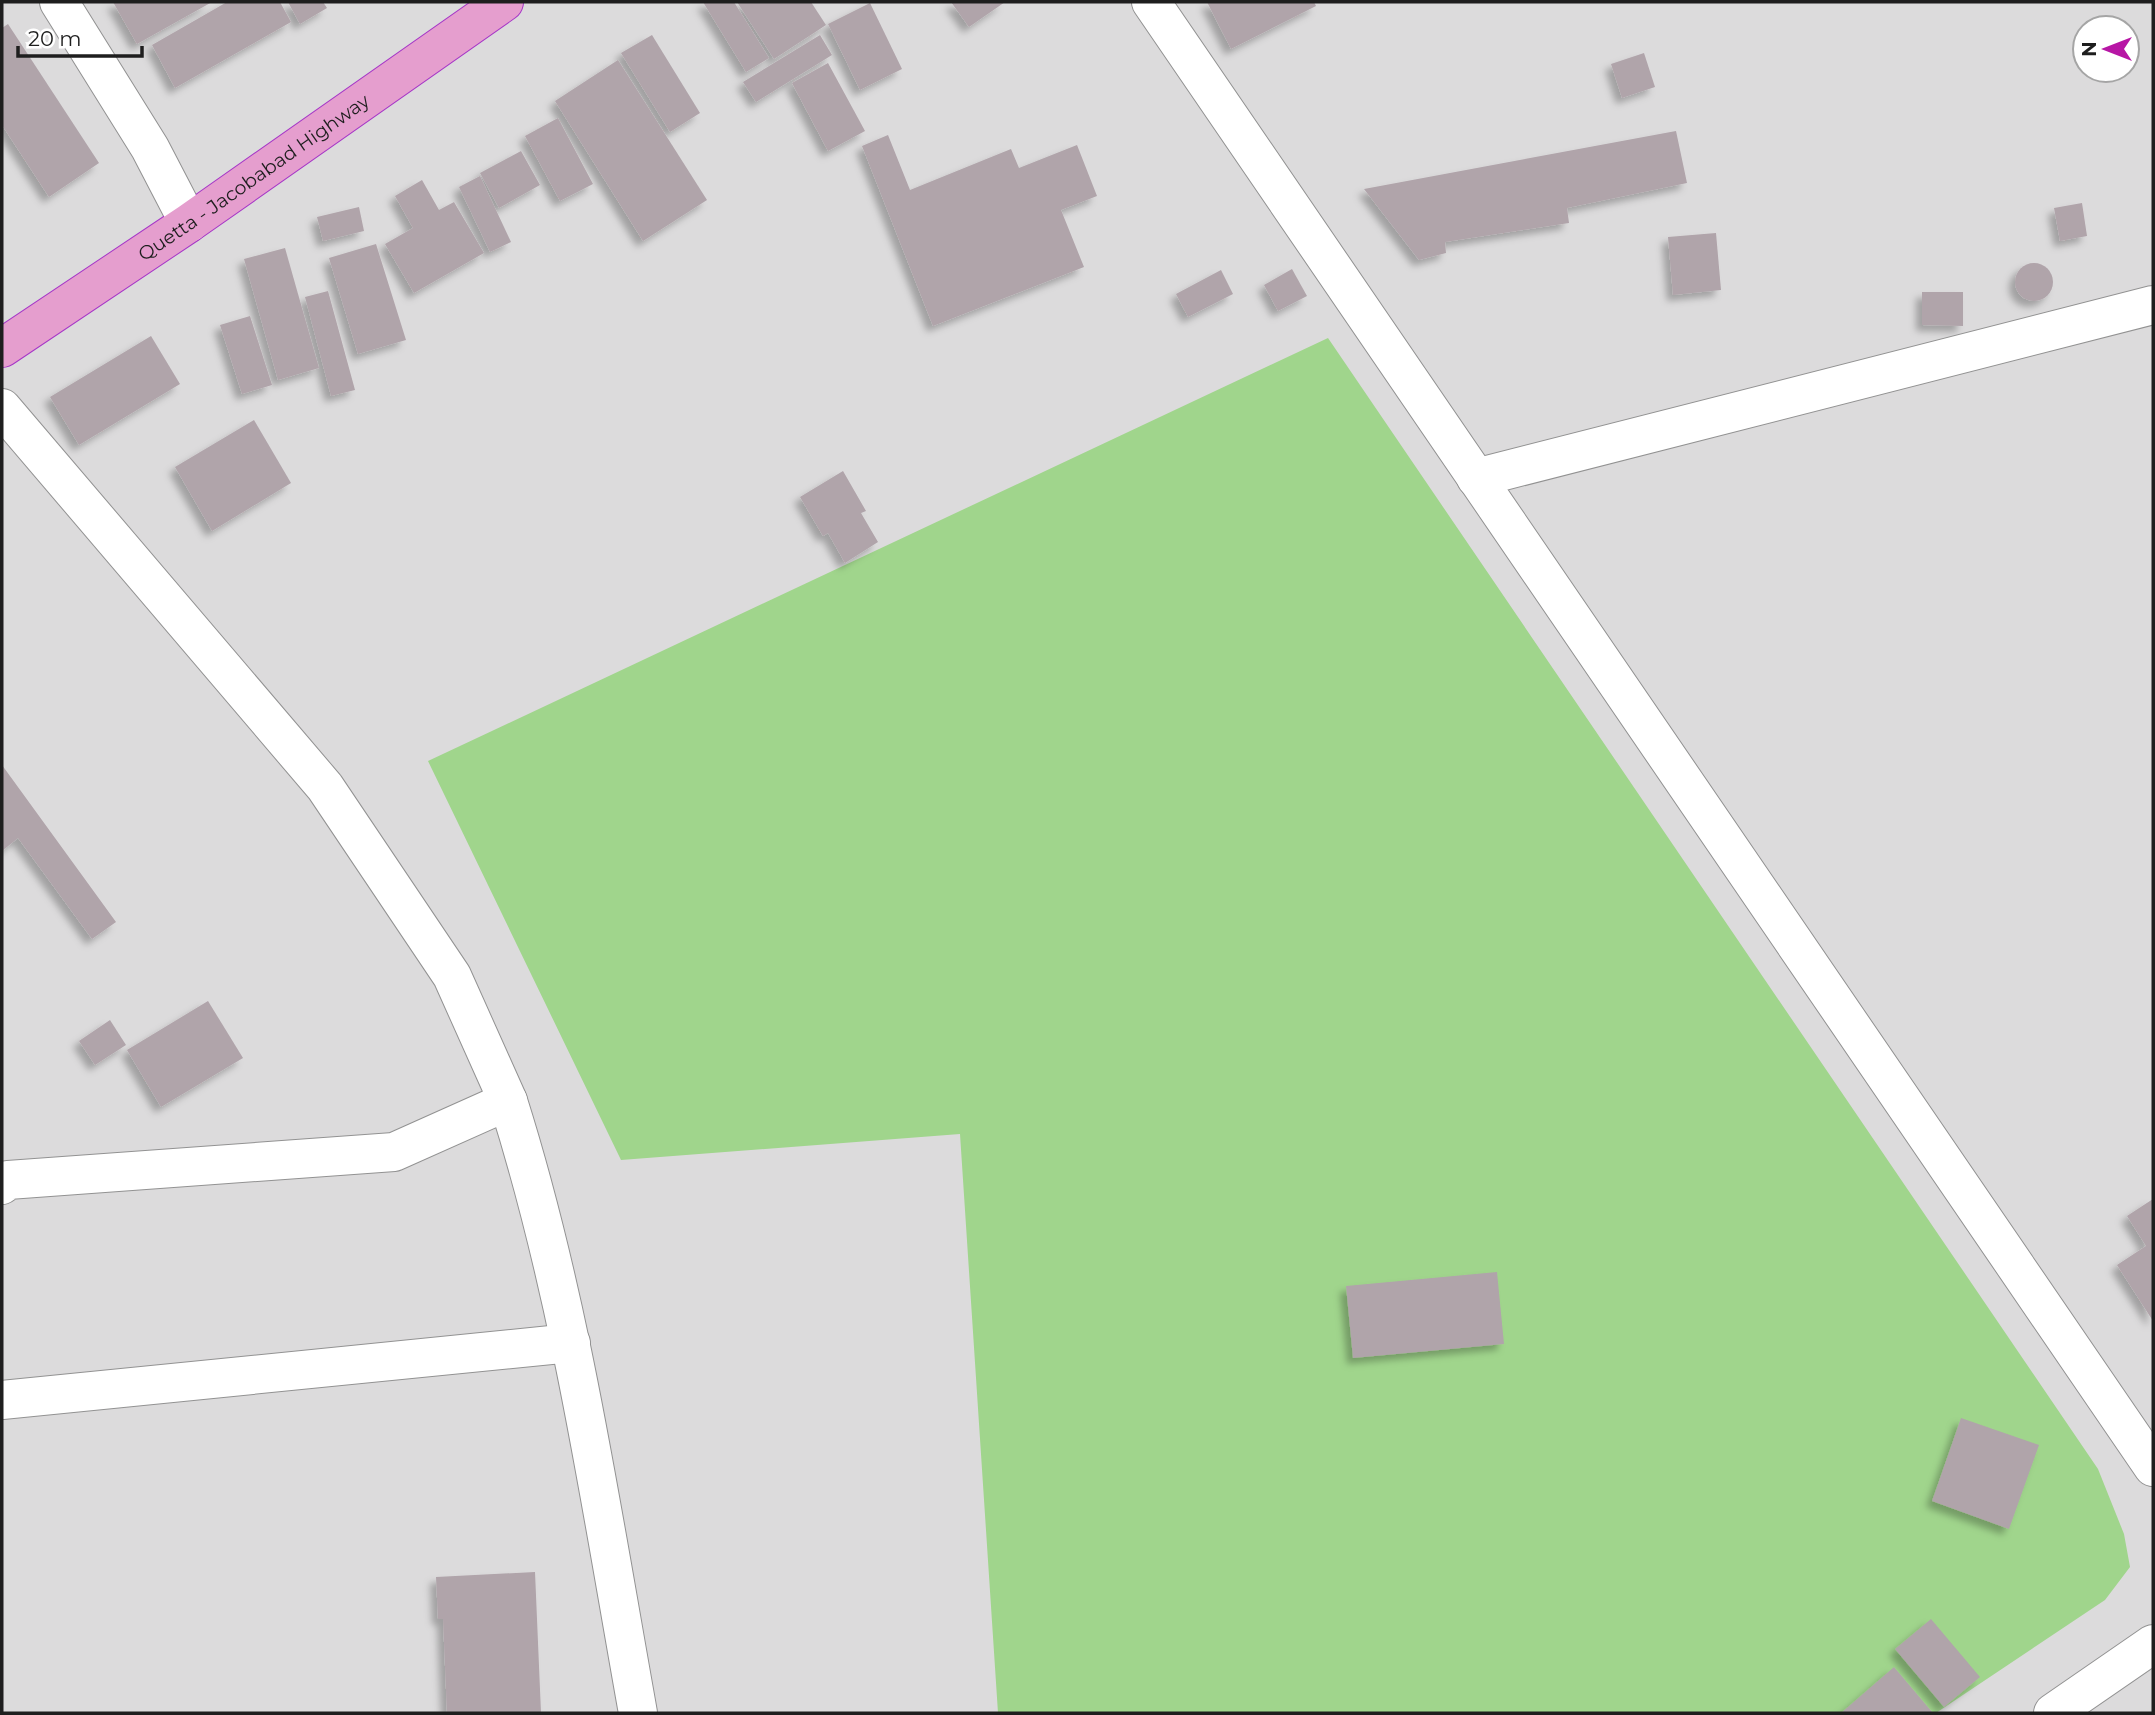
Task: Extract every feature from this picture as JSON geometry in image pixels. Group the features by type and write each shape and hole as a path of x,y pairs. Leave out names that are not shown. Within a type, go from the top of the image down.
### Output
{"highway":[{"name":"Quetta - Jacobabad Highway","path":"2,348 189,223 504,2"}],"street":[{"path":"59,2 150,148 189,223"},
{"path":"1151,2 2153,1467"},
{"path":"1476,478 2153,305"},
{"path":"2,408 325,787 452,976 508,1101 531,1173 571,1343 638,1713"},
{"path":"2,1185 8,1180 394,1152 508,1101"},
{"path":"2,1400 571,1343"},
{"path":"2053,1713 2153,1644"}],"shaded area":[{"path":"2,2 2153,2 2153,1713 2,1713"}],"green space":[{"path":"1328,338 2098,1469 2124,1534 2130,1567 2105,1600 1936,1713 998,1713 960,1134 621,1160 428,761"}],"building":[{"path":"113,2 212,2 137,44"},
{"path":"227,2 280,2 291,22 175,88 152,45"},
{"path":"288,2 323,2 327,8 300,24"},
{"path":"703,2 734,2 769,58 746,72"},
{"path":"737,2 811,2 826,25 774,59"},
{"path":"951,2 1005,2 969,27"},
{"path":"1207,2 1314,2 1316,6 1231,49"},
{"path":"870,3 902,69 860,90 828,24"},
{"path":"8,24 99,163 49,197 2,125 2,28"},
{"path":"652,35 700,113 670,132 621,53"},
{"path":"820,35 832,55 756,102 743,82"},
{"path":"1644,53 1655,87 1622,98 1611,64"},
{"path":"618,60 707,200 643,241 555,101"},
{"path":"828,63 865,131 828,151 792,83"},
{"path":"558,118 593,184 560,201 525,136"},
{"path":"1676,131 1687,183 1567,208 1569,223 1445,242 1446,253 1419,260 1364,189"},
{"path":"888,135 910,190 1011,149 1019,168 1077,145 1097,196 1061,210 1084,267 933,326 862,146"},
{"path":"521,151 540,185 499,208 480,173"},
{"path":"480,176 511,242 490,252 459,187"},
{"path":"422,180 439,210 454,202 484,253 414,293 385,244 413,228 395,196"},
{"path":"2082,203 2087,236 2060,241 2054,208"},
{"path":"359,207 364,231 323,241 317,217"},
{"path":"1716,233 1721,290 1673,295 1668,237"},
{"path":"376,244 406,340 358,354 329,258"},
{"path":"285,248 319,368 278,380 244,259"},
{"path":"2034,263 2047,269 2053,282 2047,295 2034,301 2021,295 2015,282 2021,269"},
{"path":"1292,269 1307,296 1278,311 1264,285"},
{"path":"1221,270 1233,294 1188,317 1176,294"},
{"path":"328,291 355,390 331,396 305,297"},
{"path":"1922,292 1963,292 1963,326 1922,325"},
{"path":"250,316 272,385 242,394 220,325"},
{"path":"151,336 180,384 79,445 50,397"},
{"path":"254,420 291,483 212,531 175,467"},
{"path":"843,471 866,511 861,513 878,542 845,563 828,533 823,536 800,497"},
{"path":"2,765 116,922 92,939 18,838 2,851"},
{"path":"208,1001 243,1058 161,1107 127,1050"},
{"path":"110,1020 126,1045 95,1065 79,1041"},
{"path":"2153,1199 2153,1321 2117,1265 2146,1246 2127,1216"},
{"path":"1497,1272 1504,1344 1353,1358 1346,1286"},
{"path":"1961,1418 2039,1445 2009,1529 1932,1501"},
{"path":"535,1572 541,1713 447,1713 443,1619 438,1619 436,1577"},
{"path":"1931,1619 1980,1677 1944,1707 1895,1649"},
{"path":"1894,1667 1933,1713 1841,1713"}]}
